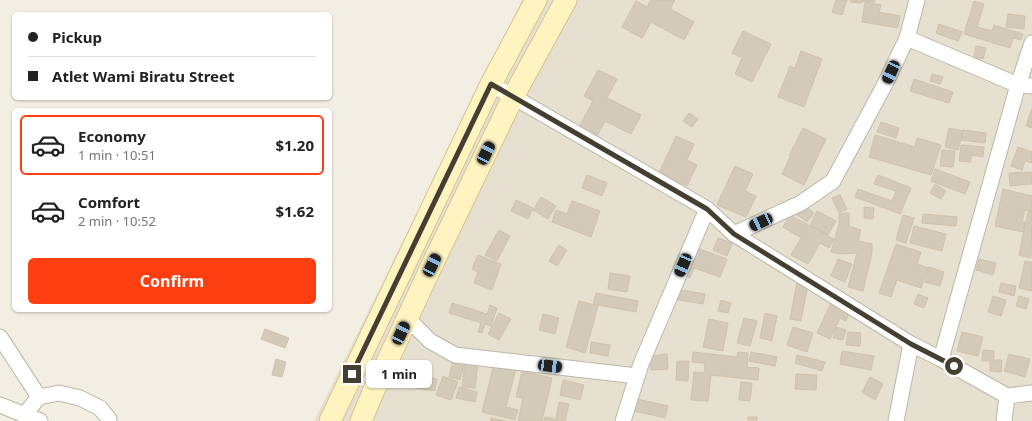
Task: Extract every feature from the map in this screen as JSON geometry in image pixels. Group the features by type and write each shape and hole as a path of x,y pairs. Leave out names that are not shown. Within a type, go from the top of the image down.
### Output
{"main road":[{"path":"330,421 491,84 536,0"},
{"path":"361,421 407,318 513,97 566,0"}],"street":[{"path":"734,234 801,203 833,181 885,84 907,38 917,0"},
{"path":"907,38 1025,86"},
{"path":"941,359 1025,86 1032,43"},
{"path":"491,84 707,209 734,234 911,344 1007,396 1032,393"},
{"path":"623,421 641,364 707,209"},
{"path":"407,318 430,341 455,355 637,376"},
{"path":"0,337 40,397"},
{"path":"896,421 911,344"},
{"path":"24,415 40,397 59,393 80,398 100,408 109,421"},
{"path":"1004,421 1007,396"},
{"path":"0,404 40,421"}],"shaded area":[{"path":"522,0 1032,0 1032,421 314,421"}],"building":[{"path":"651,0 675,0 670,9 694,22 684,40 651,22 642,38 622,27 636,1 647,7"},
{"path":"836,0 847,0 842,15 832,12"},
{"path":"851,0 875,0 875,2 850,2"},
{"path":"974,1 984,4 977,27 992,31 994,25 1023,34 1021,40 1013,38 1010,48 964,34"},
{"path":"865,2 881,5 879,12 900,16 898,28 862,22"},
{"path":"1008,14 1025,16 1024,29 1006,27"},
{"path":"939,24 962,32 958,41 936,33"},
{"path":"743,31 771,44 752,82 735,74 742,58 732,53"},
{"path":"976,46 986,48 983,59 974,57"},
{"path":"801,51 822,59 804,107 778,97 790,66 795,68"},
{"path":"598,70 617,79 607,98 641,115 631,134 605,121 597,136 579,127 593,101 584,96"},
{"path":"932,74 943,77 940,84 930,81"},
{"path":"914,79 953,92 949,103 910,91"},
{"path":"1032,108 1032,128 1026,126"},
{"path":"689,113 698,119 692,127 683,121"},
{"path":"881,122 899,128 896,138 877,132"},
{"path":"803,128 826,139 804,185 782,174"},
{"path":"949,128 963,131 958,150 945,147"},
{"path":"963,130 986,133 985,143 961,140"},
{"path":"875,135 915,147 917,138 941,145 931,175 869,157"},
{"path":"676,136 694,144 687,160 697,165 687,186 659,173"},
{"path":"961,145 984,147 983,157 971,155 971,162 959,161"},
{"path":"1018,147 1032,152 1032,163 1025,161 1022,170 1011,166"},
{"path":"942,150 955,151 953,167 940,166"},
{"path":"735,166 753,174 745,191 756,196 746,217 717,205"},
{"path":"935,169 970,182 965,194 931,181"},
{"path":"1031,172 1032,184 1010,186 1009,173"},
{"path":"587,175 607,183 602,196 582,188"},
{"path":"878,175 911,188 900,214 855,197 858,189 892,201 896,191 874,184"},
{"path":"935,184 946,191 941,199 930,193"},
{"path":"1003,189 1032,196 1032,212 1025,210 1022,222 1025,222 1023,232 995,226"},
{"path":"840,195 847,209 839,213 832,198"},
{"path":"541,197 556,206 548,219 533,210"},
{"path":"516,200 533,208 528,219 511,211"},
{"path":"572,201 600,211 591,237 552,222 556,210 567,214"},
{"path":"799,201 814,213 807,222 792,211"},
{"path":"864,207 874,208 873,219 864,218"},
{"path":"817,211 836,221 828,235 810,225"},
{"path":"1028,212 1032,213 1031,258 1019,255"},
{"path":"849,213 849,226 861,230 858,241 872,244 872,253 863,291 848,287 857,253 839,254 831,252 839,224 839,214"},
{"path":"923,214 957,217 956,226 922,223"},
{"path":"790,215 834,239 829,248 820,243 808,264 791,255 801,238 783,227"},
{"path":"903,215 914,218 906,243 896,240"},
{"path":"914,226 946,234 942,251 910,243"},
{"path":"499,230 510,236 497,261 485,255"},
{"path":"718,238 732,243 727,256 713,250"},
{"path":"896,244 921,252 917,264 928,268 921,288 897,280 891,297 879,293"},
{"path":"559,245 567,250 557,266 549,261"},
{"path":"689,245 727,259 720,277 694,268 690,278 679,274"},
{"path":"478,255 501,264 492,290 474,283 478,272 472,269"},
{"path":"838,259 852,264 845,282 831,276"},
{"path":"979,259 996,263 993,275 976,270"},
{"path":"1025,261 1032,262 1032,291 1019,288"},
{"path":"929,267 944,272 940,286 925,282"},
{"path":"610,273 630,276 627,292 608,289"},
{"path":"797,283 808,285 801,321 790,319"},
{"path":"1001,283 1016,286 1014,296 999,292"},
{"path":"676,289 705,294 703,304 674,299"},
{"path":"596,293 638,301 636,312 593,304"},
{"path":"918,294 928,298 924,308 914,304"},
{"path":"993,296 1006,300 1001,316 988,312"},
{"path":"1019,296 1029,299 1026,309 1016,306"},
{"path":"833,299 852,307 846,321 840,318 830,339 817,333"},
{"path":"721,300 731,303 728,313 718,311"},
{"path":"579,301 598,306 585,353 566,347"},
{"path":"452,303 487,314 490,305 497,308 491,326 485,324 482,333 478,332 481,323 449,313"},
{"path":"499,313 511,319 499,340 488,334"},
{"path":"765,313 777,316 772,341 760,338"},
{"path":"543,314 559,318 555,334 539,330"},
{"path":"744,318 757,321 750,346 737,343"},
{"path":"709,319 728,323 723,351 703,347"},
{"path":"793,327 813,333 807,352 787,345"},
{"path":"836,327 846,330 843,340 833,338"},
{"path":"265,329 289,338 285,348 261,339"},
{"path":"848,332 861,333 860,346 846,345"},
{"path":"962,332 983,337 978,356 957,351"},
{"path":"591,342 610,345 608,356 590,353"},
{"path":"983,350 994,351 994,360 1002,360 1001,372 990,371 990,361 982,361"},
{"path":"842,351 874,356 871,370 840,364"},
{"path":"693,352 737,357 738,352 748,353 747,367 759,368 758,380 711,375 708,401 691,400 694,372 704,373 705,363 692,362"},
{"path":"751,352 777,357 775,366 749,361"},
{"path":"667,354 668,369 651,370 650,356"},
{"path":"1009,354 1030,359 1025,377 1004,371"},
{"path":"797,355 825,362 822,371 795,363"},
{"path":"454,358 465,361 460,380 449,377"},
{"path":"276,359 286,362 282,377 272,375"},
{"path":"465,361 478,363 475,388 462,387"},
{"path":"677,361 689,361 688,381 676,380"},
{"path":"494,364 516,369 506,407 518,410 515,420 482,412"},
{"path":"522,371 552,378 542,421 518,421 523,398 516,397"},
{"path":"796,374 817,375 816,390 795,389"},
{"path":"417,376 437,379 435,391 415,388"},
{"path":"443,376 458,382 451,400 436,395"},
{"path":"870,377 883,384 875,400 862,392"},
{"path":"563,380 584,385 580,400 560,395"},
{"path":"741,382 752,383 750,401 739,400"},
{"path":"459,387 477,392 475,402 456,398"},
{"path":"637,399 668,406 665,418 634,411"},
{"path":"559,402 569,404 565,421 544,421 545,417 556,419"},
{"path":"748,417 757,417 757,421 748,421"},
{"path":"491,418 506,421 490,421"}],"route":[{"path":"352,374 491,84 707,209 734,234 911,344 954,366"}]}
